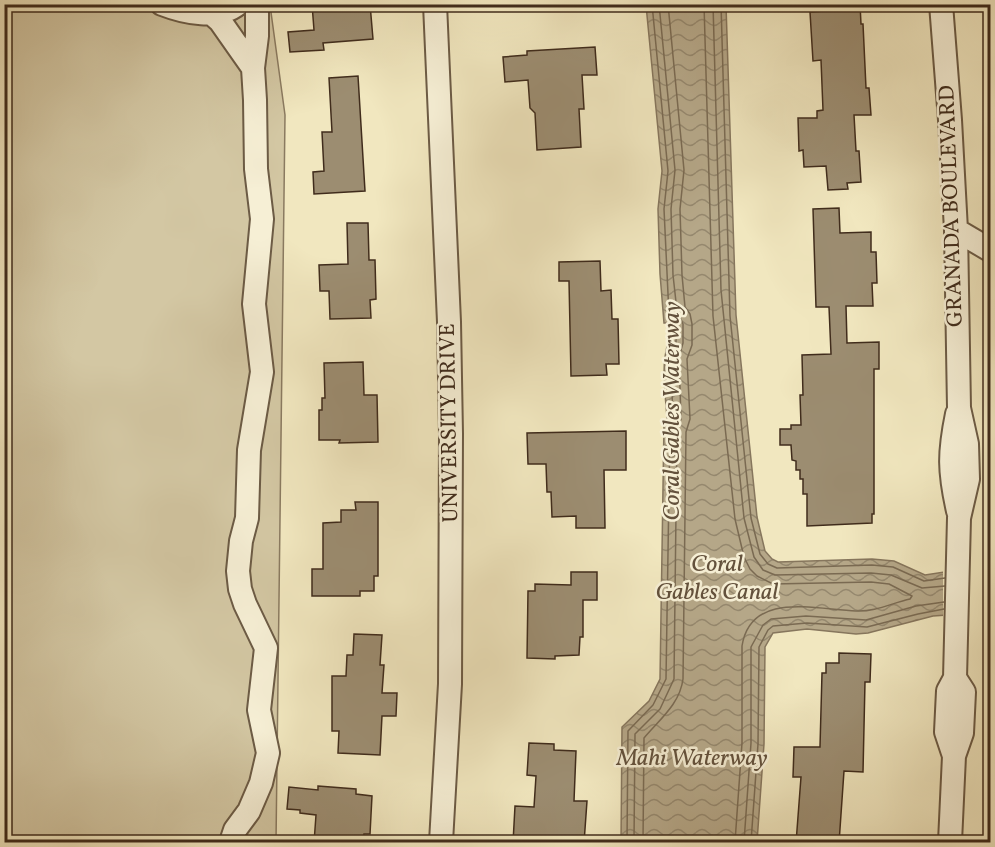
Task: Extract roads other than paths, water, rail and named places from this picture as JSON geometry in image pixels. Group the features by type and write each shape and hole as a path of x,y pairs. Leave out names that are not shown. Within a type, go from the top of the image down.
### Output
{"street":[{"path":"162,4 186,11 212,14 224,12 238,4"},
{"path":"231,843 235,830 249,811 261,783 268,753 259,710 266,648 245,604 238,571 240,542 247,518 249,450 262,372 254,304 262,213 256,169 253,68 257,36 257,4"},
{"name":"UNIVERSITY DRIVE","path":"435,4 449,322 451,434 450,684 441,843"},
{"name":"GRANADA BOULEVARD","path":"941,4 956,230 959,408 951,445 951,478 959,518 959,562 956,678 948,691 946,732 954,756 950,843"},
{"path":"212,14 220,21 253,68"},
{"path":"956,230 990,250"}],"water":[{"name":"Coral Gables Canal","path":"646,5 726,5 736,315 757,517 765,551 778,562 872,559 894,561 925,575 990,565 990,612 933,616 868,633 807,629 773,633 765,647 764,744 757,842 621,842 622,727 649,701 660,679 664,424 667,419 664,372 670,323 664,323 660,274 658,209 662,171"}],"water label":[{"name":"Coral Gables Waterway","path":"673,411"},
{"name":"Mahi Waterway","path":"692,759"}]}
